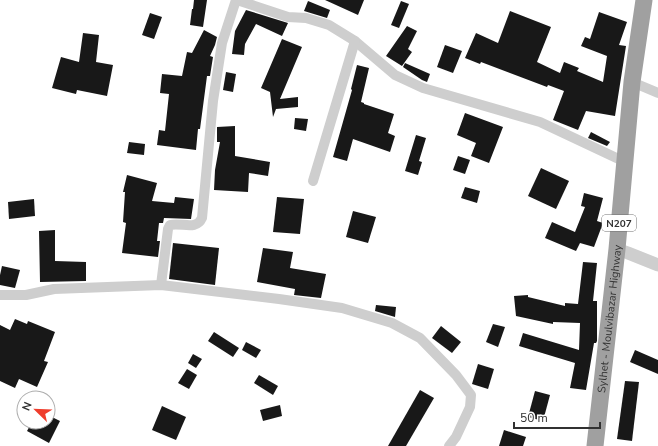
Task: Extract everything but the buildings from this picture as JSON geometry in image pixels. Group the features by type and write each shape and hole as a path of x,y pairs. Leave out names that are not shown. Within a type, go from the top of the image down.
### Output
{"highway":[{"name":"Sylhet - Moulvibazar Highway","path":"595,446 617,249 632,82 644,0"}],"street":[{"path":"161,286 168,228 170,225 174,224 194,225 199,223 202,218 213,101 222,43 237,0 288,17 306,18 329,25 355,41 395,75 423,88 540,122 625,162"},
{"path":"313,181 355,41"},
{"path":"632,82 658,93"},
{"path":"617,249 658,265"},
{"path":"0,295 26,295 54,289 161,286 279,299 342,308 392,323 408,330 420,338 456,375 471,395 470,407 456,437 449,446"}]}
